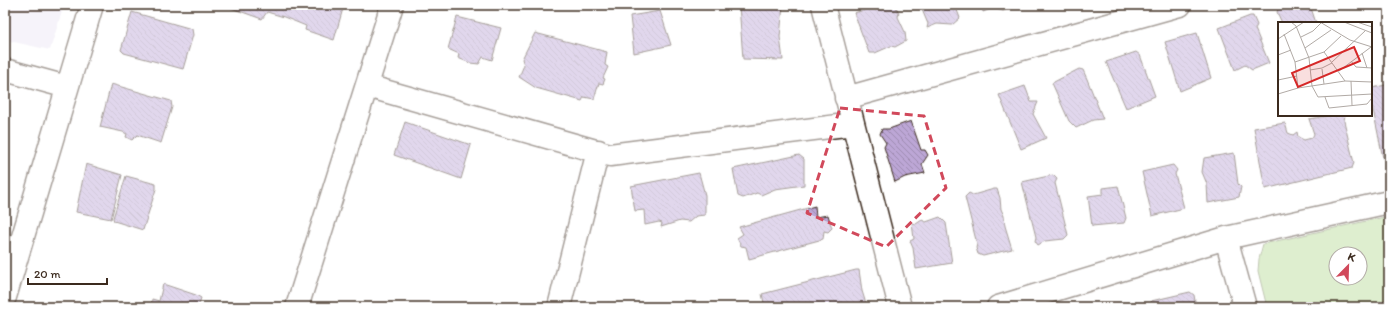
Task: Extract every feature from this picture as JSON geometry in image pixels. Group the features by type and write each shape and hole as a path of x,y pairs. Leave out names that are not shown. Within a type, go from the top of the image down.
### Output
{"street":[{"path":"5,297 92,5"},
{"path":"297,307 392,5"},
{"path":"823,5 900,307"},
{"path":"846,98 1180,5"},
{"path":"5,70 67,87"},
{"path":"367,86 610,155 853,124"},
{"path":"559,307 598,151"},
{"path":"998,307 1226,238 1389,202"},
{"path":"1226,238 1245,307"}],"highlighted area":[{"path":"840,108 924,116 946,188 886,247 807,213"}],"shaded area":[{"path":"5,5 64,5 50,50 5,40"}],"green space":[{"path":"1389,216 1389,307 1267,307 1258,271 1259,259 1263,244"}],"building":[{"path":"230,5 344,5 334,40 305,30 306,26 284,17 267,12 262,19 231,8"},
{"path":"739,5 783,5 780,37 783,60 743,59"},
{"path":"881,5 895,5 899,13 898,17 905,32 906,41 895,47 891,46 875,53 869,53 854,13"},
{"path":"920,5 955,5 960,18 952,25 937,24 927,28 928,24"},
{"path":"982,5 1018,5 1003,11 993,8 983,12"},
{"path":"1292,5 1310,5 1316,22 1282,22 1277,12 1279,7"},
{"path":"660,11 671,45 634,53 630,16"},
{"path":"132,12 192,29 193,35 183,69 124,53 121,50"},
{"path":"1253,16 1257,25 1255,29 1269,63 1252,70 1245,65 1235,70 1219,28"},
{"path":"457,17 501,28 492,60 483,57 479,64 470,63 458,58 459,54 448,49"},
{"path":"535,33 607,52 605,65 608,67 603,78 605,79 603,84 599,83 594,99 584,97 582,101 536,88 519,77 524,65 522,59"},
{"path":"1197,33 1211,78 1180,91 1165,42"},
{"path":"1136,52 1140,55 1155,96 1126,108 1106,62"},
{"path":"1079,69 1083,70 1103,119 1093,120 1076,128 1069,121 1052,83"},
{"path":"111,84 171,101 172,107 161,143 137,135 132,140 126,137 127,134 123,132 100,127"},
{"path":"1389,84 1389,162 1384,163 1372,105 1373,88"},
{"path":"1025,86 1031,102 1038,102 1033,114 1046,138 1021,149 999,95"},
{"path":"1327,116 1345,116 1344,121 1354,163 1352,168 1265,189 1254,128 1285,123 1288,133 1293,135 1297,132 1298,137 1304,140 1312,138 1314,134 1309,119"},
{"path":"911,121 921,150 925,150 928,155 922,164 925,173 905,177 895,182 884,147 886,143 880,134 882,129 889,129"},
{"path":"405,122 471,145 461,179 394,155"},
{"path":"1234,153 1238,184 1241,187 1239,197 1208,203 1207,184 1202,172 1204,158"},
{"path":"799,155 804,159 804,185 775,189 761,195 757,193 743,198 738,196 733,169"},
{"path":"86,164 122,175 111,219 76,212"},
{"path":"1173,165 1177,170 1175,174 1184,208 1152,216 1142,172"},
{"path":"699,173 705,195 705,215 696,216 689,222 680,221 661,227 662,223 659,222 645,225 644,210 635,211 631,186"},
{"path":"1053,175 1057,179 1055,183 1068,235 1064,239 1045,241 1038,245 1035,241 1036,237 1022,182"},
{"path":"126,176 156,184 156,189 143,230 114,221 113,218"},
{"path":"1118,186 1126,218 1124,223 1092,226 1088,196 1103,194 1103,188"},
{"path":"997,189 1000,198 1005,226 1012,249 983,256 978,254 976,248 977,244 965,197 969,193 973,195"},
{"path":"815,206 816,217 828,215 832,228 828,232 824,231 823,239 749,259 746,247 741,246 737,238 743,234 739,227"},
{"path":"940,217 946,223 952,263 916,269 913,248 910,241 914,239 912,223 916,224 922,220 926,222"},
{"path":"859,270 862,291 867,307 765,307 762,294"},
{"path":"163,284 201,298 198,307 151,307 152,299 159,301"},
{"path":"1190,292 1194,295 1196,307 1153,307 1151,301"},
{"path":"608,303 624,307 604,307"}]}
